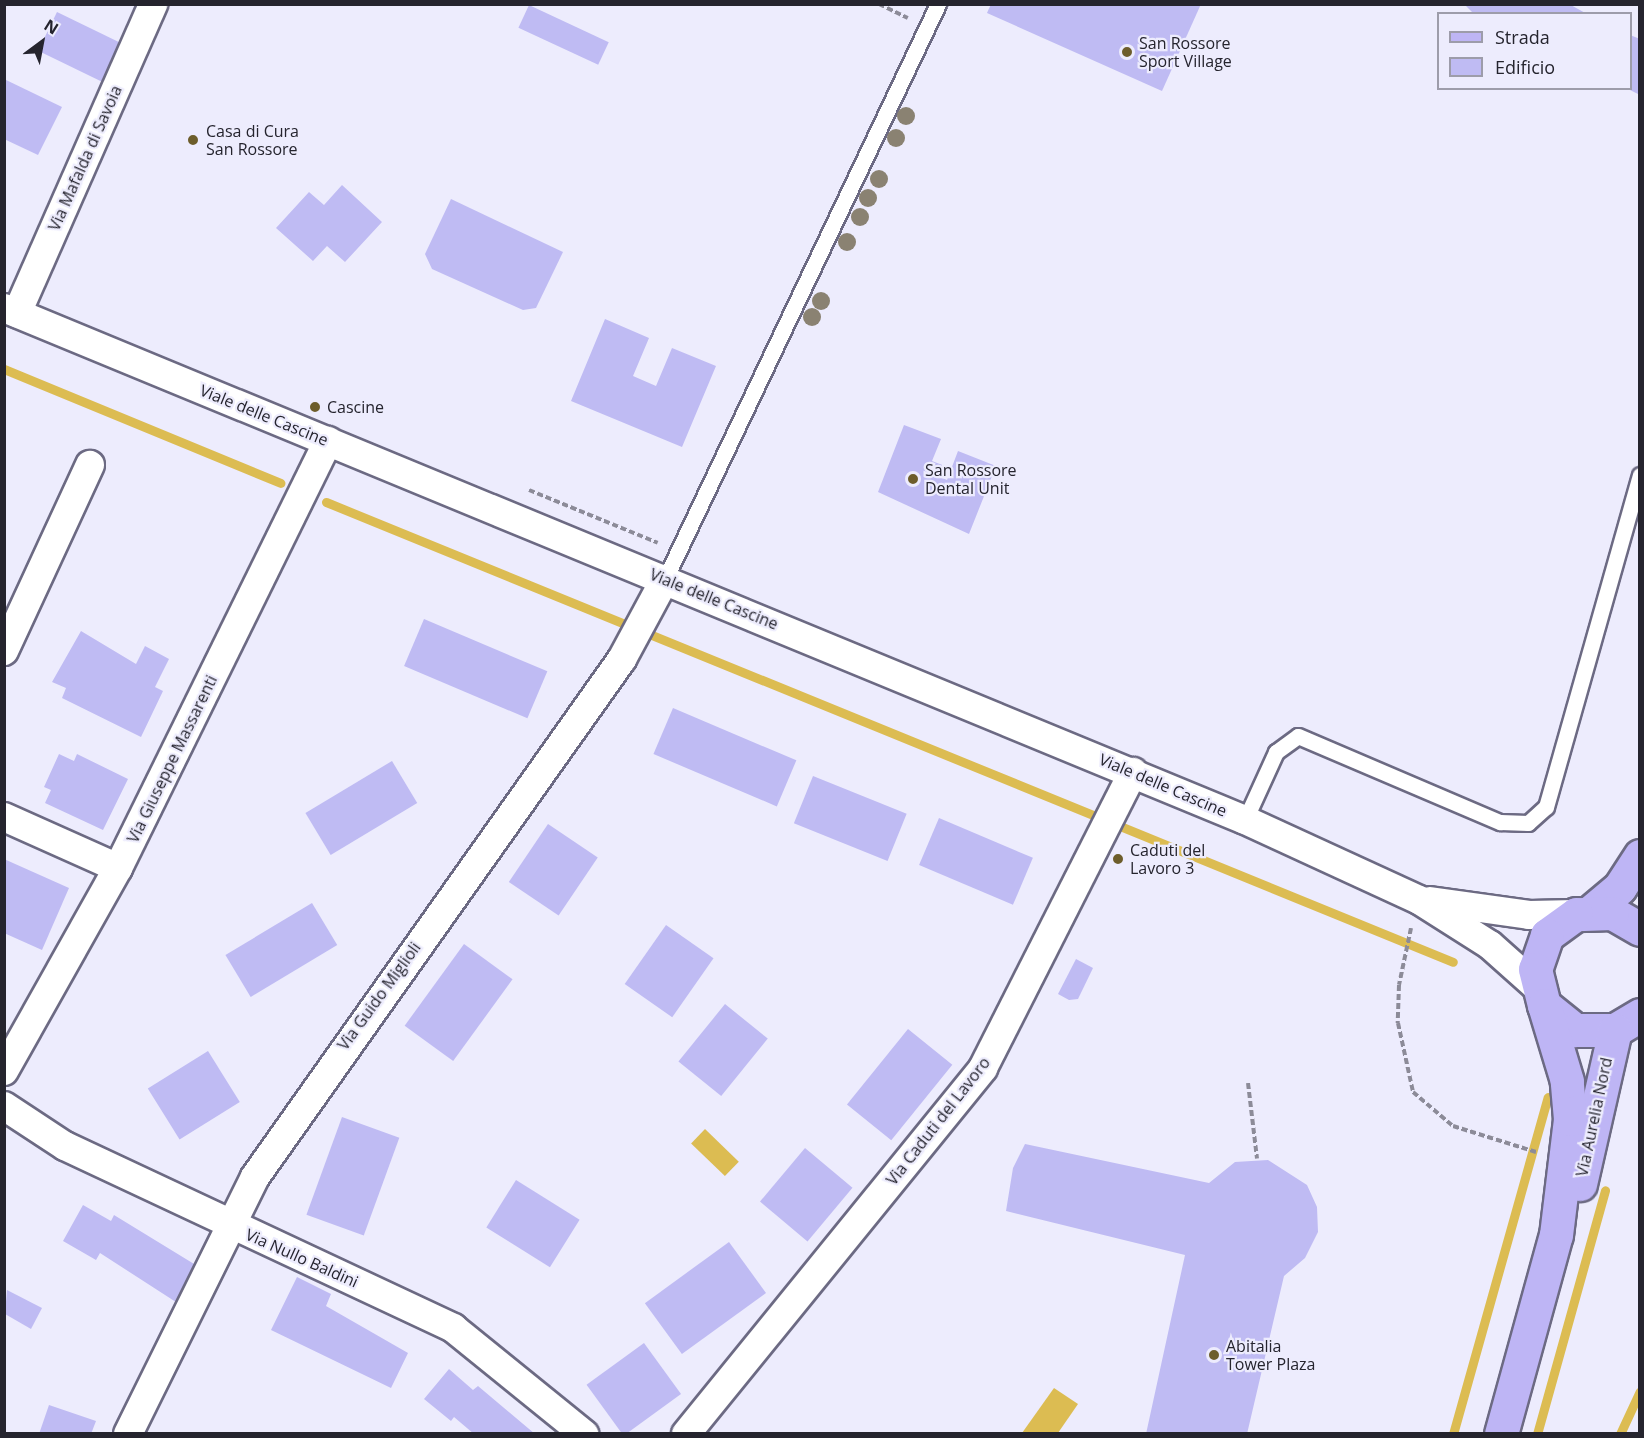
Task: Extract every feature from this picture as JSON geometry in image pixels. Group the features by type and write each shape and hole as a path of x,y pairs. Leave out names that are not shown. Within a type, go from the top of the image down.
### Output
{"main road":[{"path":"1628,1023 1575,1030 1540,996 1542,943 1620,887 1640,855"},
{"path":"1585,912 1612,913 1640,929"},
{"name":"Via Aurelia Nord","path":"1540,996 1570,1108 1556,1235"},
{"name":"Via Aurelia Nord","path":"1501,1434 1556,1235 1587,1161 1597,1091 1628,1023"}],"street":[{"name":"Via Mafalda di Savoia","path":"11,310 153,4"},
{"name":"Viale delle Cascine","path":"11,310 1245,820 1419,900 1490,945 1540,996"},
{"name":"Via Giuseppe Massarenti","path":"4,1071 118,868 328,441"},
{"path":"4,651 90,465"},
{"name":"Via Guido Miglioli","path":"128,1434 228,1226 309,1093 629,648 665,579"},
{"name":"Via Caduti del Lavoro","path":"686,1434 983,1068 1133,772"},
{"path":"4,817 118,868"},
{"name":"Viale delle Cascine","path":"1419,900 1529,915 1585,912"},
{"name":"Via Nullo Baldini","path":"4,1106 64,1146 228,1226 453,1328 584,1434"}],"lane":[{"path":"665,579 938,4"},
{"path":"1245,820 1276,752 1298,736 1500,822 1528,824 1546,807 1640,475"}],"path":[{"path":"879,4 928,27"},
{"path":"1410,934 1404,953 1398,1023 1413,1092 1453,1126 1527,1150"},
{"path":"1248,1083 1257,1158"}],"shaded area":[{"path":"705,1129 739,1162 725,1176 691,1143"},
{"path":"1054,1388 1078,1404 1058,1433 1022,1433"}],"building":[{"name":"San Rossore Sport Village","path":"991,4 1201,4 1162,91 987,13"},
{"path":"1464,4 1569,4 1583,12 1472,12"},
{"path":"529,5 609,42 598,65 518,28"},
{"path":"57,12 121,43 102,82 38,51"},
{"path":"1632,36 1640,39 1640,95 1630,90 1632,90"},
{"path":"4,79 62,107 38,155 4,139"},
{"path":"342,185 382,222 345,262 327,246 313,261 276,228 309,192 324,205"},
{"path":"451,199 563,252 536,308 523,310 432,269 425,254"},
{"path":"605,319 649,338 633,376 656,386 672,348 716,366 682,447 571,401"},
{"name":"San Rossore Dental Unit","path":"904,425 941,439 932,461 945,466 940,477 947,480 958,451 996,466 969,534 878,492"},
{"path":"424,619 547,671 527,718 404,666"},
{"path":"81,631 136,664 145,646 169,659 155,687 163,691 141,737 62,698 66,688 52,682"},
{"path":"673,708 796,760 777,806 653,754"},
{"path":"59,754 74,761 77,754 128,779 103,830 45,803 51,790 44,787"},
{"path":"392,761 417,803 331,855 305,813"},
{"path":"813,776 907,814 888,861 794,823"},
{"path":"939,818 1033,858 1013,905 919,865"},
{"path":"548,824 598,858 559,916 509,882"},
{"path":"4,859 69,888 42,950 4,933"},
{"path":"312,903 337,945 251,997 225,955"},
{"path":"666,925 714,958 672,1017 625,984"},
{"path":"464,944 513,979 453,1061 405,1026"},
{"path":"1076,959 1093,968 1078,999 1069,1000 1058,994"},
{"path":"725,1004 768,1039 721,1096 678,1062"},
{"path":"908,1029 952,1065 891,1140 847,1104"},
{"path":"208,1051 240,1102 180,1140 148,1089"},
{"path":"342,1117 399,1138 364,1236 306,1215"},
{"name":"Abitalia Tower Plaza","path":"1025,1144 1209,1183 1235,1162 1268,1160 1307,1185 1317,1207 1318,1232 1305,1258 1284,1276 1247,1434 1146,1434 1185,1255 1006,1211 1013,1168"},
{"path":"805,1148 852,1188 807,1241 760,1202"},
{"path":"516,1180 580,1220 550,1267 486,1227"},
{"path":"83,1205 111,1221 114,1215 199,1267 179,1304 100,1253 96,1260 63,1241"},
{"path":"729,1242 766,1293 682,1354 645,1303"},
{"path":"297,1277 331,1294 326,1306 408,1353 391,1388 271,1330"},
{"path":"7,1290 42,1308 31,1329 5,1314"},
{"path":"644,1343 681,1394 626,1434 622,1434 587,1385"},
{"path":"449,1369 473,1390 478,1386 535,1434 474,1434 454,1417 451,1421 424,1399"},
{"path":"49,1405 96,1421 91,1434 39,1434"}],"waterway":[{"path":"4,369 280,483"},
{"path":"326,502 1453,962"},
{"path":"1453,1434 1548,1097"},
{"path":"1537,1434 1605,1190"},
{"path":"1620,1434 1640,1391"}],"place":[{"name":"San Rossore Sport Village","path":"1127,52"},
{"name":"Casa di Cura San Rossore","path":"193,140"},
{"name":"Cascine","path":"315,407"},
{"name":"San Rossore Dental Unit","path":"913,479"},
{"name":"Caduti del Lavoro 3","path":"1118,859"},
{"name":"Abitalia Tower Plaza","path":"1214,1355"}]}
